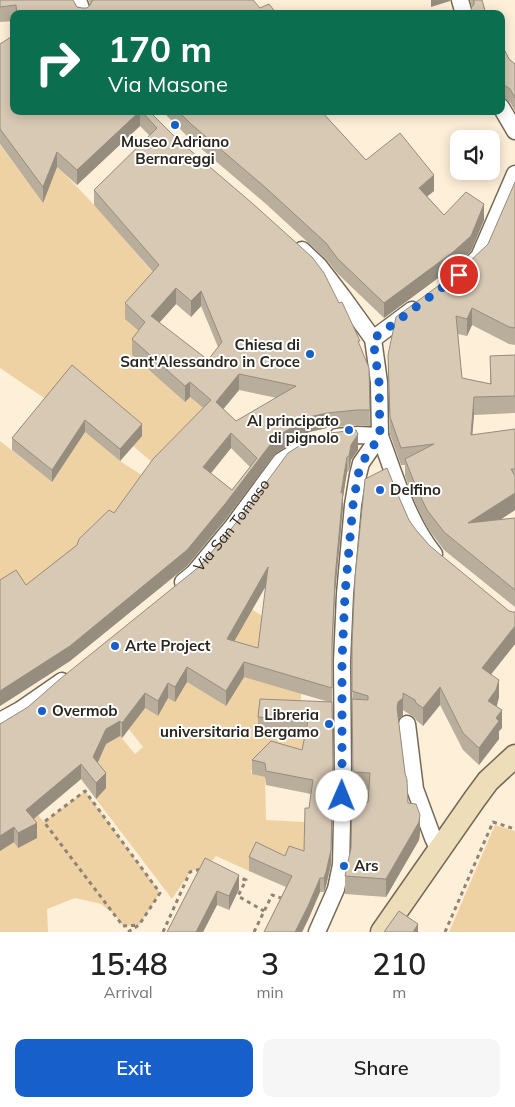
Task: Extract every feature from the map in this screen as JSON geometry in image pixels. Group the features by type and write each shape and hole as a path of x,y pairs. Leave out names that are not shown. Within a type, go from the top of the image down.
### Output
{"street":[{"path":"505,114 515,131"},
{"path":"459,275 478,257 515,174"},
{"path":"291,240 318,266 373,339 379,382 380,436 403,498 419,532 437,557 444,563"},
{"path":"373,339 420,304"},
{"name":"Via San Tomaso","path":"173,590 194,573 281,461 311,442 358,435 380,436"},
{"path":"317,932 336,889 341,865 343,778 342,661 345,594 353,505 361,464 380,436"},
{"path":"0,721 20,710 74,671"},
{"path":"406,724 415,789 439,850"},
{"path":"382,932 478,794 493,776 515,756"}],"path":[{"path":"128,932 139,925 160,893 85,791 44,822 123,926 139,925"},
{"path":"445,932 493,822 515,829"},
{"path":"163,932 190,872 203,868"},
{"path":"229,873 246,880 238,896 264,912"},
{"path":"254,932 272,895 287,900"}],"shaded area":[{"path":"0,145 43,202 57,167 95,206 154,274 145,337 132,355 185,402 190,397 211,415 159,468 133,446 141,436 50,402 0,368"},
{"path":"85,432 120,461 149,480 44,587 0,595 0,441 52,482"},
{"path":"246,606 266,618 301,694 301,715 258,731 308,735 302,764 253,764 251,773 265,777 266,820 305,822 304,860 256,856 249,871 216,856 211,862 190,872 172,899 96,799 106,788 93,772 106,744 120,736 135,754 143,747 128,728 145,708 158,716 168,698 187,682 226,706 213,677"},
{"path":"85,791 160,893 139,925 123,926 114,914 101,904 75,898 47,909 48,932 0,932 0,851 38,815 44,822"},
{"path":"495,825 515,831 515,932 449,932"}],"building":[{"path":"0,0 73,0 77,7 87,8 93,0 253,0 260,8 269,4 274,10 17,10 16,5 0,7"},
{"path":"474,0 482,0 485,10 472,10"},
{"path":"10,38 10,115 136,115 77,170 57,152 43,187 0,129 0,44"},
{"path":"505,51 509,59 515,64 515,98 510,89 505,86"},
{"path":"145,115 153,115 177,139 312,257 324,273 339,303 342,302 360,341 358,341 369,368 370,410 327,413 309,417 276,437 187,550 70,646 0,691 0,580 16,570 26,585 77,545 79,539 109,510 114,513 153,459 211,400 190,382 185,386 132,339 145,322 125,303 159,265 94,190 157,128","holes":["176,288 191,301 201,291 222,342 208,360 151,316","239,374 296,386 236,421 216,402","231,433 257,458 232,490 203,467"]},
{"path":"182,115 325,115 366,160 400,133 434,175 419,188 444,215 466,192 484,204 471,236 453,252 384,303 337,258 326,243 266,188"},
{"path":"515,182 515,328 509,327 472,308 467,319 456,316 462,378 491,384 490,356 515,355 515,396 474,397 471,435 515,429 515,469 511,469 515,476 515,493 468,523 515,518 515,590 444,532 427,510 405,459 434,444 401,448 390,417 388,355 396,317 465,266 488,244"},
{"path":"72,365 142,424 120,449 85,420 52,470 12,438"},
{"path":"356,430 358,434 351,445 349,456 347,457 341,493 343,492 335,578 332,688 244,662 226,691 187,667 175,687 168,683 158,701 145,693 122,723 120,721 106,729 93,757 106,773 96,783 81,764 26,810 37,823 18,833 14,827 0,836 0,724 28,707 200,566 241,517 288,453 315,436","holes":["268,567 258,648 227,639"]},
{"path":"387,468 409,520 416,530 430,546 509,611 515,612 515,626 482,668 499,680 496,690 488,701 502,710 496,718 499,721 479,748 463,733 440,687 423,708 415,700 403,693 403,698 398,702 397,708 407,780 408,803 416,804 420,815 419,822 386,879 345,876 351,848 352,802 368,802 370,773 353,772 352,699 368,700 368,696 352,691 355,577 365,479"},
{"path":"260,699 332,702 331,850 324,878 320,878 295,932 264,932 292,876 249,857 256,842 285,856 289,846 304,851 305,808 309,808 313,780 266,771 265,763 252,760 271,741 302,750 308,721 258,717"},
{"path":"205,858 239,875 229,896 217,891 196,932 167,932"},
{"path":"399,911 418,924 413,932 384,932"}],"place":[{"name":"Museo Adriano Bernareggi","path":"175,125"},
{"name":"Chiesa di Sant'Alessandro in Croce","path":"310,354"},
{"name":"Al principato di pignolo","path":"349,430"},
{"name":"Delfino","path":"380,490"},
{"name":"Arte Project","path":"115,646"},
{"name":"Overmob","path":"42,711"},
{"name":"Libreria universitaria Bergamo","path":"329,724"},
{"name":"Ars","path":"344,866"}],"route":[{"path":"342,796 342,661 345,594 353,505 361,464 380,436 379,382 373,339 459,275"}]}
